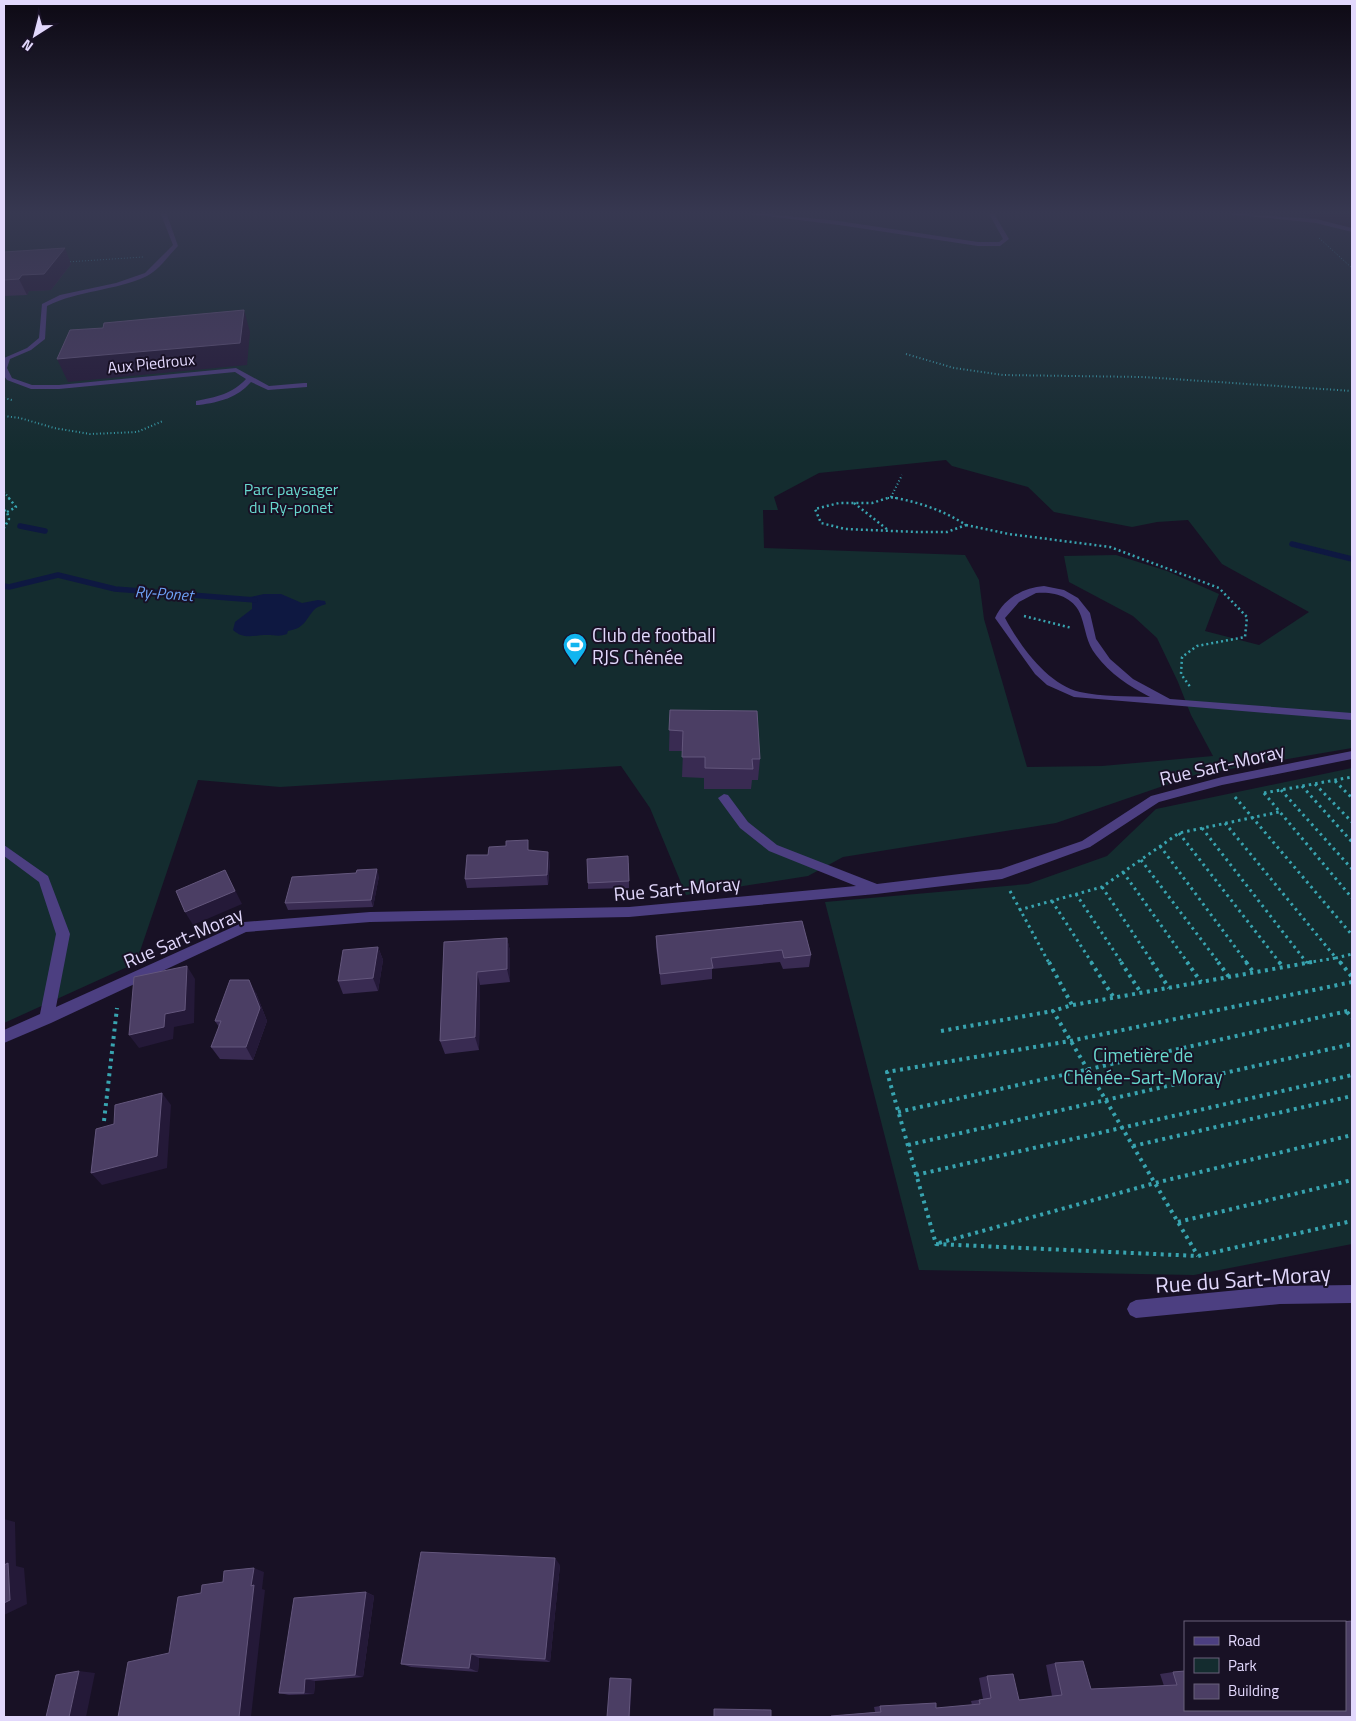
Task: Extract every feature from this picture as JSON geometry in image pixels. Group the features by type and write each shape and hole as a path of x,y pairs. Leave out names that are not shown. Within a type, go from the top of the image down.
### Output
{"street":[{"name":"Aux Piedroux","path":"79,292 62,296 44,305 42,339 29,349 7,358 4,369 8,379 31,387 59,386 236,370 268,388 304,385"},
{"path":"199,403 224,398 240,390 250,379"},
{"path":"1170,703 1148,692 1110,666 1099,653 1089,632 1085,614 1079,604 1068,595 1043,589 1022,594 1003,611 1000,618 1005,627 1039,672 1051,683 1078,696 1352,717"},
{"name":"Rue Sart-Moray","path":"4,1037 244,927 370,917 629,912 876,889 1002,874 1086,844 1155,799 1222,781 1352,755"},
{"path":"724,798 744,825 773,848 876,889"},
{"path":"4,850 44,879 63,934 46,1019"},
{"name":"Rue du Sart-Moray","path":"1136,1310 1280,1295 1352,1294"}],"path":[{"path":"906,354 953,369 992,374 1190,379 1352,391"},
{"path":"4,398 12,400"},
{"path":"4,416 20,418 54,428 90,434 137,432 163,421"},
{"path":"891,497 902,475"},
{"path":"4,492 16,507 5,511 9,520 4,528"},
{"path":"966,525 947,532 846,529 821,523 815,509 839,503 872,503 891,497 916,502 952,516 966,525 1008,534 1110,547 1219,588 1247,616 1245,637 1198,646 1182,657 1181,674 1205,706"},
{"path":"854,503 888,530"},
{"path":"1016,614 1089,632"},
{"path":"1352,778 1264,793 1352,898"},
{"path":"1335,780 1352,798"},
{"path":"1222,781 1352,935"},
{"path":"1316,784 1352,822"},
{"path":"1302,786 1352,842"},
{"path":"1281,790 1352,869"},
{"path":"1019,910 1102,887 1179,833 1279,812"},
{"path":"1225,823 1352,977"},
{"path":"1202,828 1307,963"},
{"path":"1179,833 1283,967"},
{"path":"1160,846 1254,973"},
{"path":"1141,860 1229,977"},
{"path":"1123,872 1201,982"},
{"path":"1002,874 1019,910 1072,1005"},
{"path":"1102,887 1170,988"},
{"path":"1076,894 1141,993"},
{"path":"1052,901 1114,998"},
{"path":"942,1031 1053,1011 1072,1005 1352,954"},
{"path":"936,1244 887,1072 1070,1041 1352,982"},
{"path":"104,1121 117,1000 111,989"},
{"path":"898,1112 1352,1010"},
{"path":"1053,1011 1198,1256"},
{"path":"1347,1012 1352,1018"},
{"path":"908,1145 1352,1044"},
{"path":"916,1175 1352,1075"},
{"path":"1133,1146 1352,1096"},
{"path":"936,1244 1155,1183 1352,1135"},
{"path":"1178,1222 1352,1180"},
{"path":"936,1244 1198,1256 1352,1221"}],"green space":[{"name":"Parc paysager du Ry-ponet","path":"4,292 1352,292 1352,748 1195,775 1056,823 843,857 808,876 686,895 650,808 621,766 280,787 198,780 136,963 4,1023","holes":["946,460 952,466 1028,487 1054,512 1132,527 1157,522 1188,520 1222,564 1309,612 1259,645 1205,631 1219,594 1167,571 1116,555 1064,556 1069,582 1133,616 1157,638 1191,715 1213,756 1102,766 1027,767 984,619 979,580 965,555 764,548 763,510 778,510 774,497 819,473"]},
{"name":"Cimetière de Chênée-Sart-Moray","path":"1352,768 1352,1244 1194,1275 919,1270 825,902 1028,884 1107,856 1156,809"}],"water":[{"path":"264,594 281,594 302,603 318,600 325,601 326,604 315,609 298,628 288,631 284,635 245,636 233,630 235,622 252,609 252,602 246,598"}],"building":[{"path":"244,310 240,343 57,359 70,330 103,328 104,323"},
{"path":"670,710 757,711 760,759 752,759 753,769 705,768 705,757 682,757 683,731 669,730"},
{"path":"528,840 528,850 548,852 547,875 465,879 467,855 488,855 489,847 506,846 506,841"},
{"path":"628,856 629,881 588,883 587,859"},
{"path":"377,869 371,900 285,903 292,877 356,873 357,870"},
{"path":"225,870 235,891 185,912 176,891"},
{"path":"802,921 811,955 784,958 782,950 711,958 713,968 660,974 656,936"},
{"path":"507,938 507,969 477,972 475,1037 440,1041 444,942"},
{"path":"378,947 373,978 338,981 343,950"},
{"path":"187,966 185,1010 165,1014 164,1027 129,1035 134,977"},
{"path":"230,980 249,980 260,1008 246,1047 211,1047 221,1021 215,1021"},
{"path":"162,1093 157,1156 91,1173 96,1129 114,1124 115,1105"},
{"path":"421,1552 555,1558 545,1659 471,1654 469,1668 401,1664"},
{"path":"8,1563 10,1600 4,1603 4,1565"},
{"path":"254,1568 251,1586 254,1585 239,1717 118,1717 128,1662 169,1653 178,1597 201,1593 202,1585 223,1582 224,1571"},
{"path":"366,1592 355,1675 305,1679 304,1693 279,1693 294,1598"},
{"path":"1352,1621 1352,1717 831,1717 881,1712 880,1706 936,1703 936,1708 980,1704 979,1700 991,1698 987,1676 1013,1674 1019,1700 1062,1695 1055,1663 1083,1661 1091,1689 1177,1685 1173,1672 1184,1671 1184,1711 1346,1711 1346,1622"},
{"path":"79,1671 69,1717 46,1717 56,1675"},
{"path":"610,1678 631,1679 629,1717 607,1717"},
{"path":"714,1709 771,1710 771,1717 714,1717"}],"waterway":[{"name":"Ry-Ponet","path":"20,526 45,531"},
{"name":"Ry-Ponet","path":"1292,544 1352,559"},
{"name":"Ry-Ponet","path":"4,586 9,587 58,575 115,589 255,600"}],"place":[{"name":"Club de football RJS Chênée","path":"575,666"}]}
